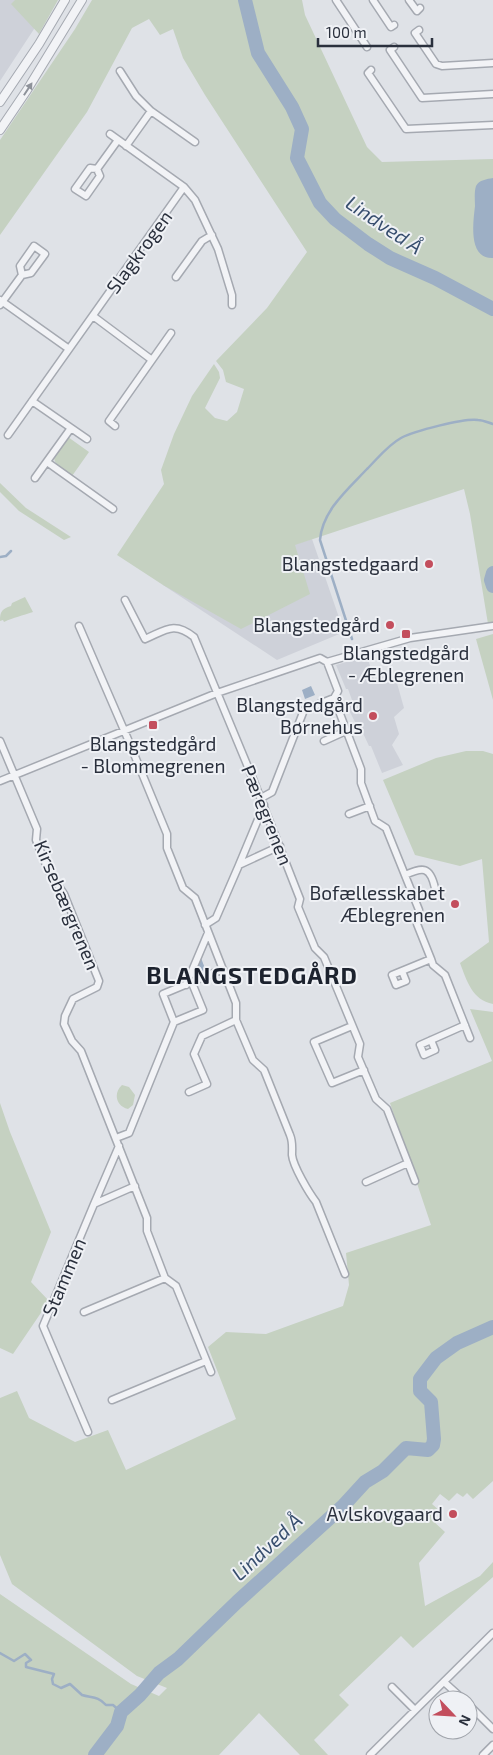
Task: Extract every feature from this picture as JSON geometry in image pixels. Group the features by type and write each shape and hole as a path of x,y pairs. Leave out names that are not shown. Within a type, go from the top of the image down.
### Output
{"street":[{"path":"0,102 39,44 65,0"},
{"path":"0,130 82,0"},
{"path":"336,0 367,47"},
{"path":"373,0 391,27 394,25"},
{"path":"410,0 417,11 420,8"},
{"path":"419,30 415,33 436,64 442,66 493,63"},
{"path":"394,47 390,50 422,98 493,94"},
{"path":"371,70 368,73 406,129 493,125"},
{"path":"120,71 136,96 151,110 195,142"},
{"path":"126,146 151,110"},
{"path":"183,133 187,126"},
{"name":"Slagkrogen","path":"110,134 184,187 194,200 212,235 232,295 232,305"},
{"path":"97,169 118,140"},
{"path":"90,168 97,169 100,176 86,196 75,189 90,168"},
{"name":"Slagkrogen","path":"8,435 184,187"},
{"path":"176,277 202,241 212,235"},
{"path":"22,275 20,266 34,246 45,254 30,274 22,275 1,302 69,349"},
{"path":"93,316 152,360"},
{"path":"115,426 109,421 172,333"},
{"path":"32,401 86,439"},
{"path":"35,478 71,428"},
{"path":"46,462 113,509"},
{"name":"Pæregrenen","path":"125,600 145,639 168,628 178,627 194,637 280,846 300,899 298,907 303,920 315,948 324,957 360,1044 358,1057 376,1099 387,1109 415,1181"},
{"path":"79,626 167,834 167,848 183,888 194,898 223,969 236,1003 236,1020 253,1060 264,1070 293,1141 292,1156 308,1192 316,1202 345,1274"},
{"path":"327,662 410,638 493,626"},
{"path":"0,781 217,693 320,658 327,662 338,691 334,698 304,710 272,792 261,798"},
{"path":"334,698 361,769 361,783 375,821 386,828 419,910 417,924 433,965 445,976 470,1038"},
{"path":"324,740 346,731"},
{"name":"Kirsebærgrenen","path":"0,741 37,828 36,840 51,876 64,894 99,981 97,987 73,999 65,1016 64,1024 72,1041 81,1051 147,1218 147,1231 165,1278 176,1286 210,1372"},
{"path":"205,925 216,918 264,805"},
{"path":"350,814 370,806"},
{"path":"239,865 280,846"},
{"path":"405,875 419,869 425,870 431,875 434,888"},
{"path":"174,1022 203,1010 189,984 208,933"},
{"path":"402,971 431,959"},
{"path":"116,1138 129,1133 174,1022 163,994 223,969"},
{"path":"189,1092 207,1084 194,1054 202,1036 236,1020"},
{"path":"352,1026 314,1042 332,1083 364,1070"},
{"path":"431,1040 465,1026"},
{"name":"Stammen","path":"88,1432 43,1326 120,1146"},
{"path":"366,1182 408,1163"},
{"path":"94,1204 135,1186"},
{"path":"84,1312 165,1278"},
{"path":"112,1400 206,1361"},
{"path":"370,1755 493,1633"},
{"path":"444,1682 453,1690"},
{"path":"392,1687 415,1710"},
{"path":"478,1714 493,1729"},
{"path":"483,1755 493,1745"}],"shaded area":[{"path":"0,0 53,0 0,81"},
{"path":"312,539 344,632 277,660 163,585"},
{"name":"Blangstedgård Børnehus","path":"367,656 374,679 391,674 395,676 404,708 394,717 399,734 392,745 403,765 382,773 371,746 369,746 362,731 350,712 343,714 340,705 352,700 336,665"}],"green space":[{"path":"15,0 58,0 39,34 11,4"},
{"path":"92,0 302,0 305,15 367,147 382,162 493,159 493,624 488,624 470,514 464,489 295,545 310,594 241,629 163,585 117,555 164,484 161,470 174,434 192,396 214,364 220,378 205,408 215,418 227,421 237,412 244,389 226,382 223,370 216,361 267,308 307,252 205,95 183,58 173,29 160,35 149,19 132,28 87,112 0,235 0,140 75,29"},
{"path":"68,437 89,452 72,476 58,466 54,460 54,457"},
{"path":"0,483 26,508 71,537 64,540 19,511 0,492"},
{"path":"25,597 33,612 4,622 3,620 0,621 1,613 4,609"},
{"path":"493,634 493,700 476,639"},
{"path":"466,751 483,751 493,754 493,1004 486,1002 475,994 468,983 460,963 489,942 482,859 460,866 415,855 383,780 436,758"},
{"path":"470,1009 493,1012 493,1481 473,1499 467,1493 463,1497 457,1493 449,1501 440,1494 432,1504 440,1511 432,1520 445,1532 419,1563 425,1606 480,1576 493,1562 493,1577 413,1648 401,1636 339,1695 349,1705 314,1740 328,1755 300,1755 259,1713 219,1755 0,1755 0,1594 131,1684 159,1696 167,1688 137,1676 12,1584 0,1555 0,1398 17,1391 29,1418 75,1442 108,1430 126,1470 236,1419 208,1347 226,1332 266,1334 343,1306 349,1285 346,1253 431,1225 390,1103 492,1061"},
{"path":"122,1085 129,1087 135,1095 133,1105 128,1109 121,1105 117,1099 117,1092"},
{"path":"0,1103 51,1232 31,1282 49,1301 13,1354 0,1348"}],"water":[{"path":"493,178 493,258 485,257 479,253 474,239 473,221 476,186 481,181"},
{"path":"311,686 315,695 305,699 302,690"},
{"path":"201,958 206,971 193,976"}],"waterway":[{"name":"Lindved Å","path":"245,0 258,53 292,107 302,129 297,158 320,203 335,219 390,258 435,278 493,309"},
{"path":"352,639 320,540 322,529 331,510 344,493 383,452 401,438 427,429 462,421 480,420 493,424"},
{"path":"0,557 6,556 11,551"},
{"name":"Lindved Å","path":"493,573 491,580 493,586"},
{"name":"Lindved Å","path":"95,1755 117,1726 121,1712 140,1695 159,1673 178,1659 237,1602 343,1506 365,1482 383,1471 406,1448 428,1450 433,1445 431,1402 420,1391 420,1379 436,1358 457,1343 493,1327"},
{"path":"0,1653 14,1661 25,1654 31,1660 26,1663 26,1667 54,1674 53,1684 61,1688 70,1684 82,1695 98,1699 106,1705 113,1705 121,1712"}],"place":[{"name":"Blangstedgaard","path":"429,564"},
{"name":"Blangstedgård","path":"390,625"},
{"name":"Blangstedgård - Æblegrenen","path":"406,634"},
{"name":"Blangstedgård Børnehus","path":"373,716"},
{"name":"Blangstedgård - Blommegrenen","path":"153,725"},
{"name":"Bofællesskabet Æblegrenen","path":"455,904"},
{"name":"Avlskovgaard","path":"453,1514"}],"district":[{"name":"BLANGSTEDGÅRD","path":"252,976"}]}
